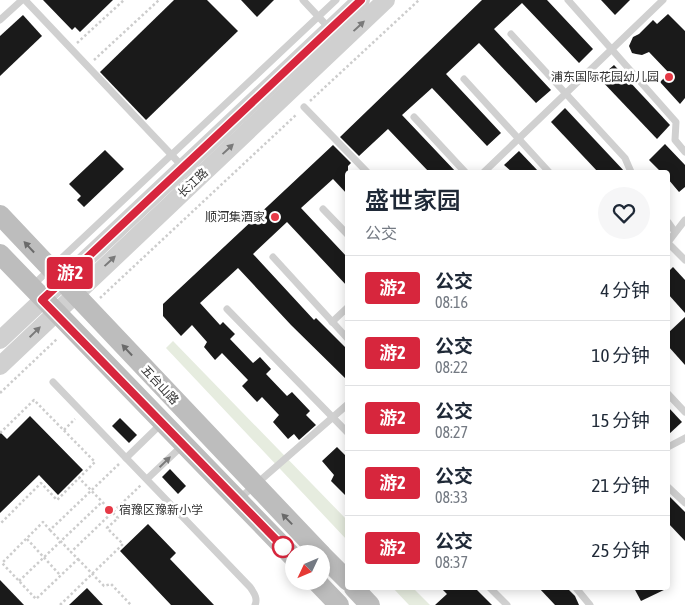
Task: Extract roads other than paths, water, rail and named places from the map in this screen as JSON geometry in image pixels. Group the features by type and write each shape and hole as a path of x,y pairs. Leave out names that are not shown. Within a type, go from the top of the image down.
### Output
{"main road":[{"name":"五台山路","path":"0,215 312,545"},
{"name":"五台山路","path":"0,254 49,307 285,549"},
{"name":"五台山路","path":"330,563 345,578"},
{"path":"325,590 339,605"},
{"path":"356,590 370,605"}],"street":[{"name":"长江路","path":"0,366 49,307 361,0"},
{"name":"长江路","path":"69,288 177,161 330,29 386,0"},
{"name":"长江路","path":"0,340 49,307"}],"lane":[{"path":"0,20 23,0 177,161"},
{"path":"303,0 330,29"},
{"path":"330,29 336,0"},
{"path":"568,0 676,122 675,140 685,152"},
{"path":"486,170 663,0"},
{"path":"511,34 625,158 631,170"},
{"path":"464,79 547,170"},
{"path":"304,107 365,170"},
{"path":"414,117 463,170"},
{"path":"323,210 345,232"},
{"path":"670,240 685,220"},
{"path":"670,224 676,232"},
{"path":"670,244 685,260"},
{"path":"273,257 345,336"},
{"path":"227,309 345,430"},
{"path":"332,322 345,310"},
{"path":"53,382 250,587 255,594 255,605"},
{"path":"670,396 685,412"},
{"path":"237,500 345,406"},
{"path":"126,458 162,422"},
{"path":"670,446 685,438"},
{"path":"147,480 183,444"},
{"path":"670,489 685,503"},
{"path":"492,590 506,605"},
{"path":"578,590 590,605"}],"place":[{"name":"浦东国际花园幼儿园","path":"669,77"},
{"name":"顺河集酒家","path":"275,217"},
{"name":"宿豫区豫新小学","path":"109,510"}]}
